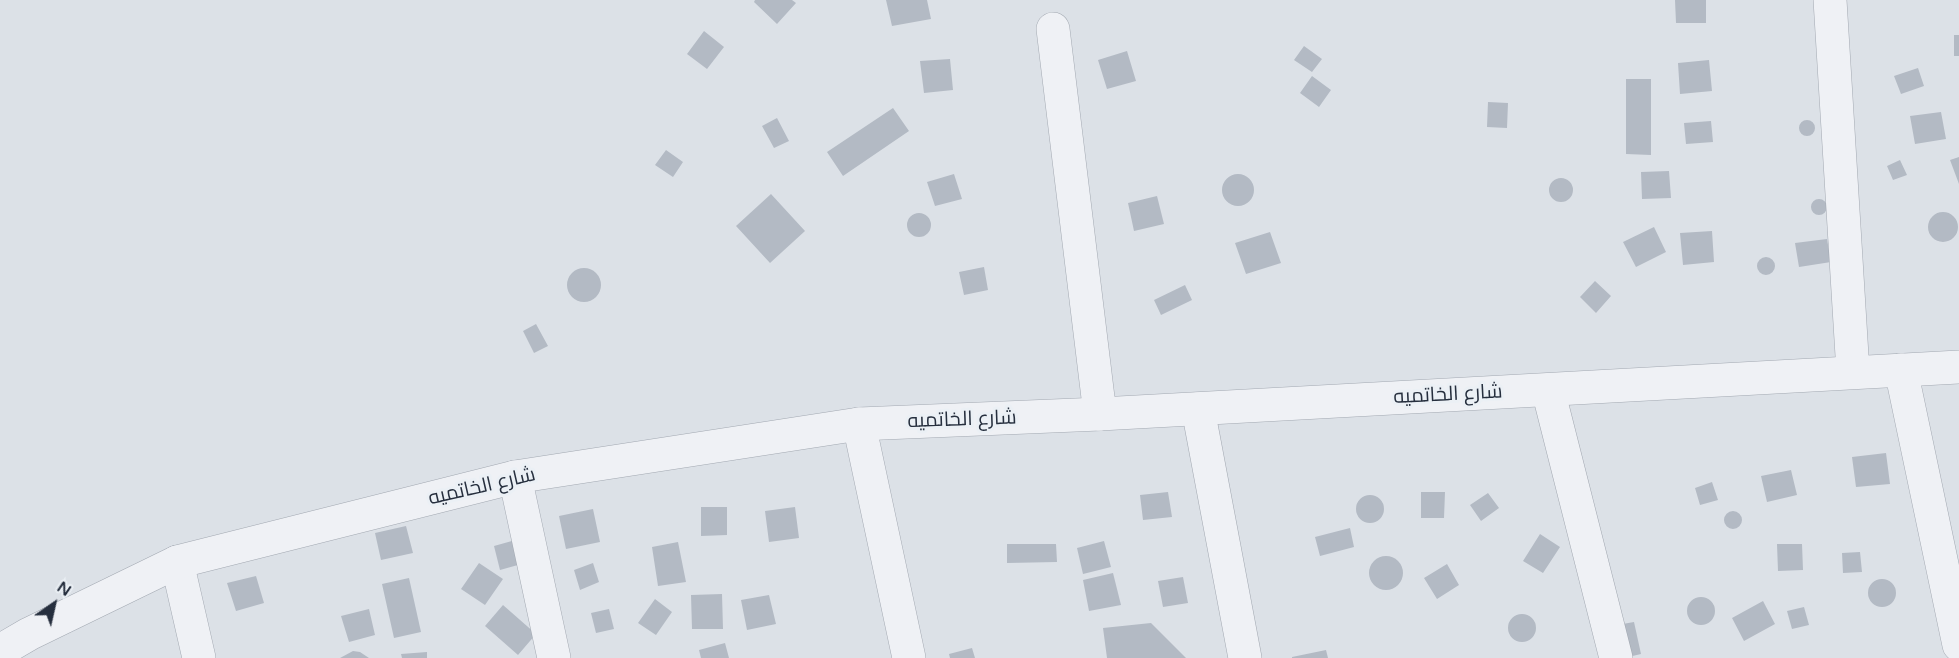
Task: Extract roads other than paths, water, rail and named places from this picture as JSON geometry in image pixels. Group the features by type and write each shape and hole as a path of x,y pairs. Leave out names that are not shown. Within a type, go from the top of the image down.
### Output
{"street":[{"path":"1830,0 1854,372"},
{"path":"1053,28 1100,414"},
{"name":"شارع الخاتميه","path":"0,651 29,634 177,562 515,477 859,424 1198,409 1959,367"},
{"path":"1900,370 1959,645"},
{"path":"1548,390 1616,658"},
{"path":"1198,409 1245,658"},
{"path":"859,424 909,658"},
{"path":"515,477 554,658"},
{"path":"177,562 199,658"}]}
